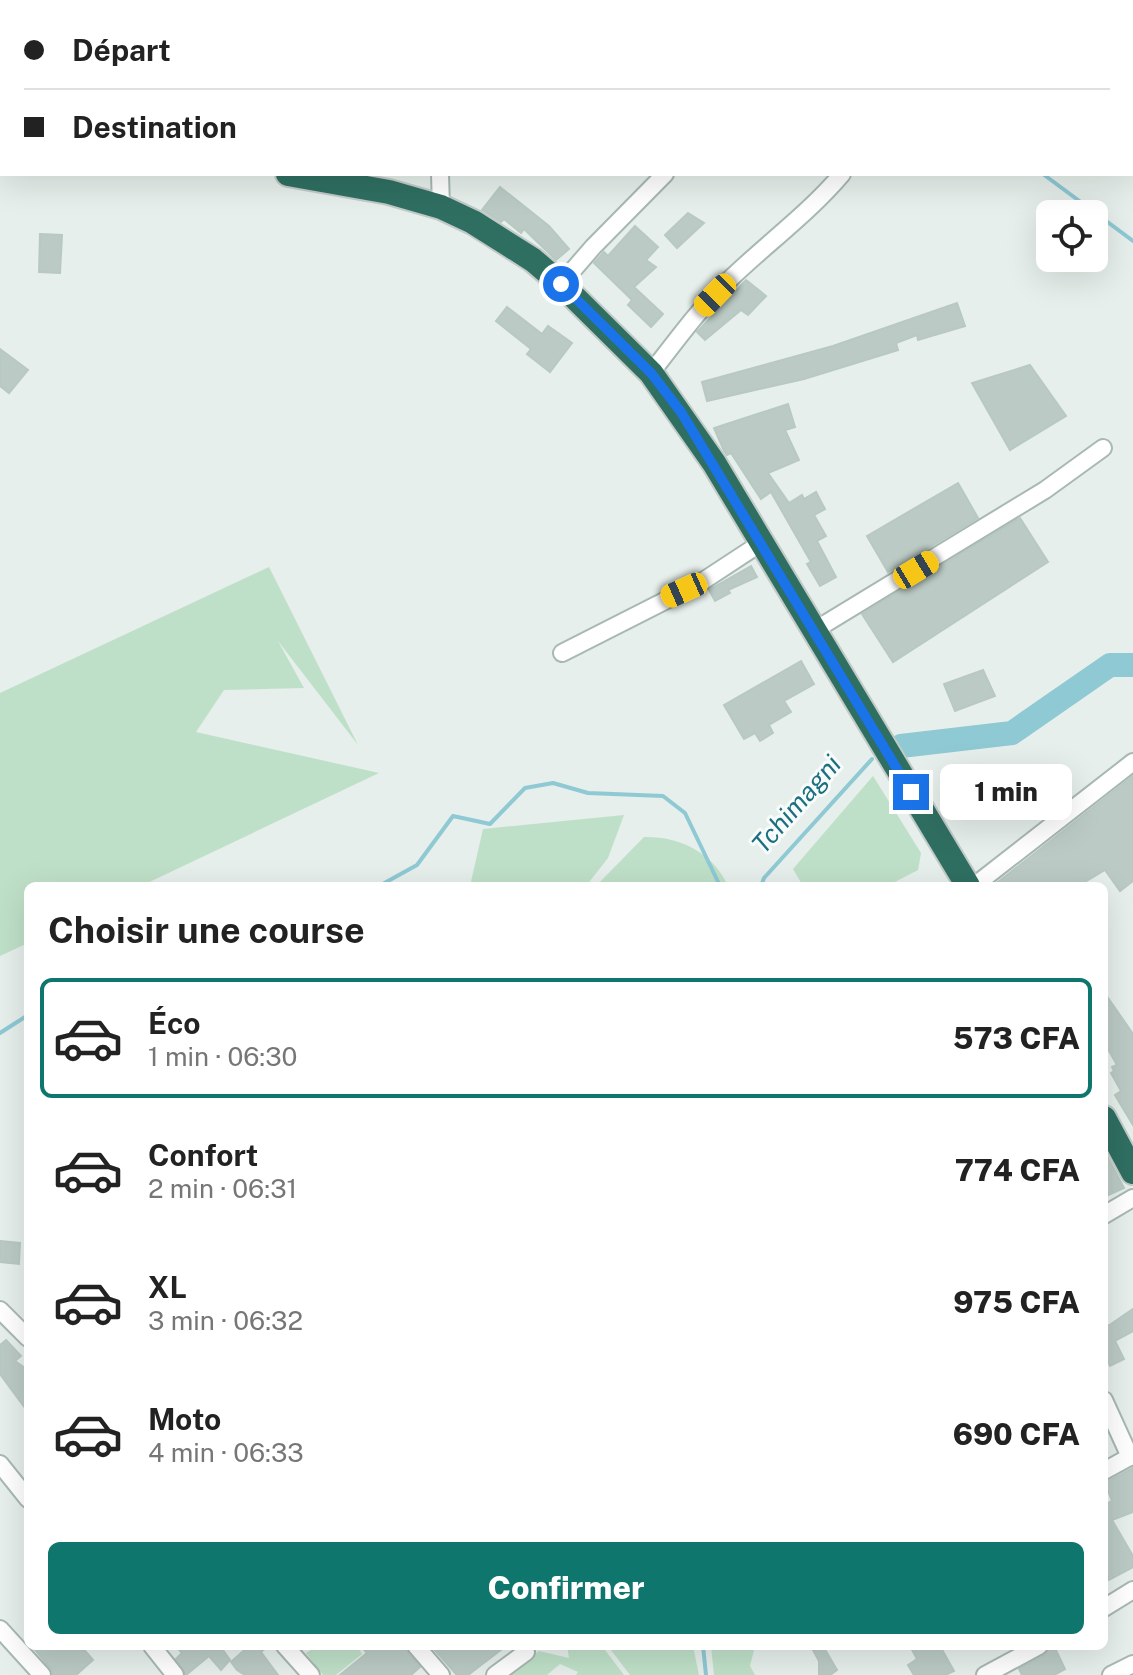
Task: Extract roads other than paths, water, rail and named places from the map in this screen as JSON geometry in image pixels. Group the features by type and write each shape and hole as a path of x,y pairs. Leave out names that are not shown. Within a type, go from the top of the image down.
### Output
{"highway":[{"path":"299,176 389,192 441,207 499,236 561,284 651,373 697,438 969,882"},
{"path":"1108,1125 1133,1172"}],"street":[{"path":"440,176 441,207"},
{"path":"561,284 663,176"},
{"path":"651,373 701,309 840,176"},
{"path":"815,630 1045,490 1103,448"},
{"path":"562,653 700,583 761,543"},
{"path":"976,882 1133,762"},
{"path":"1108,1213 1133,1198"},
{"path":"0,1310 24,1334"},
{"path":"1108,1408 1132,1456 1108,1469"},
{"path":"0,1464 24,1494"},
{"path":"1108,1606 1133,1590"},
{"path":"0,1629 42,1675"},
{"path":"155,1650 175,1675"},
{"path":"289,1650 311,1675"},
{"path":"419,1650 441,1675"},
{"path":"985,1675 1032,1650"},
{"path":"495,1675 526,1652"},
{"path":"1111,1675 1133,1664"}],"waterway":[{"path":"1046,176 1133,241"},
{"name":"Tchimagni","path":"901,746 1012,733 1110,665 1133,665"},
{"name":"Tchimagni","path":"762,882 872,759"},
{"name":"Tchimagni","path":"386,882 417,865 453,816 490,824 525,788 553,783 588,793 663,796 685,813 718,882"},
{"name":"Tchimagni","path":"0,1033 24,1018"},
{"path":"703,1650 706,1675"}]}
